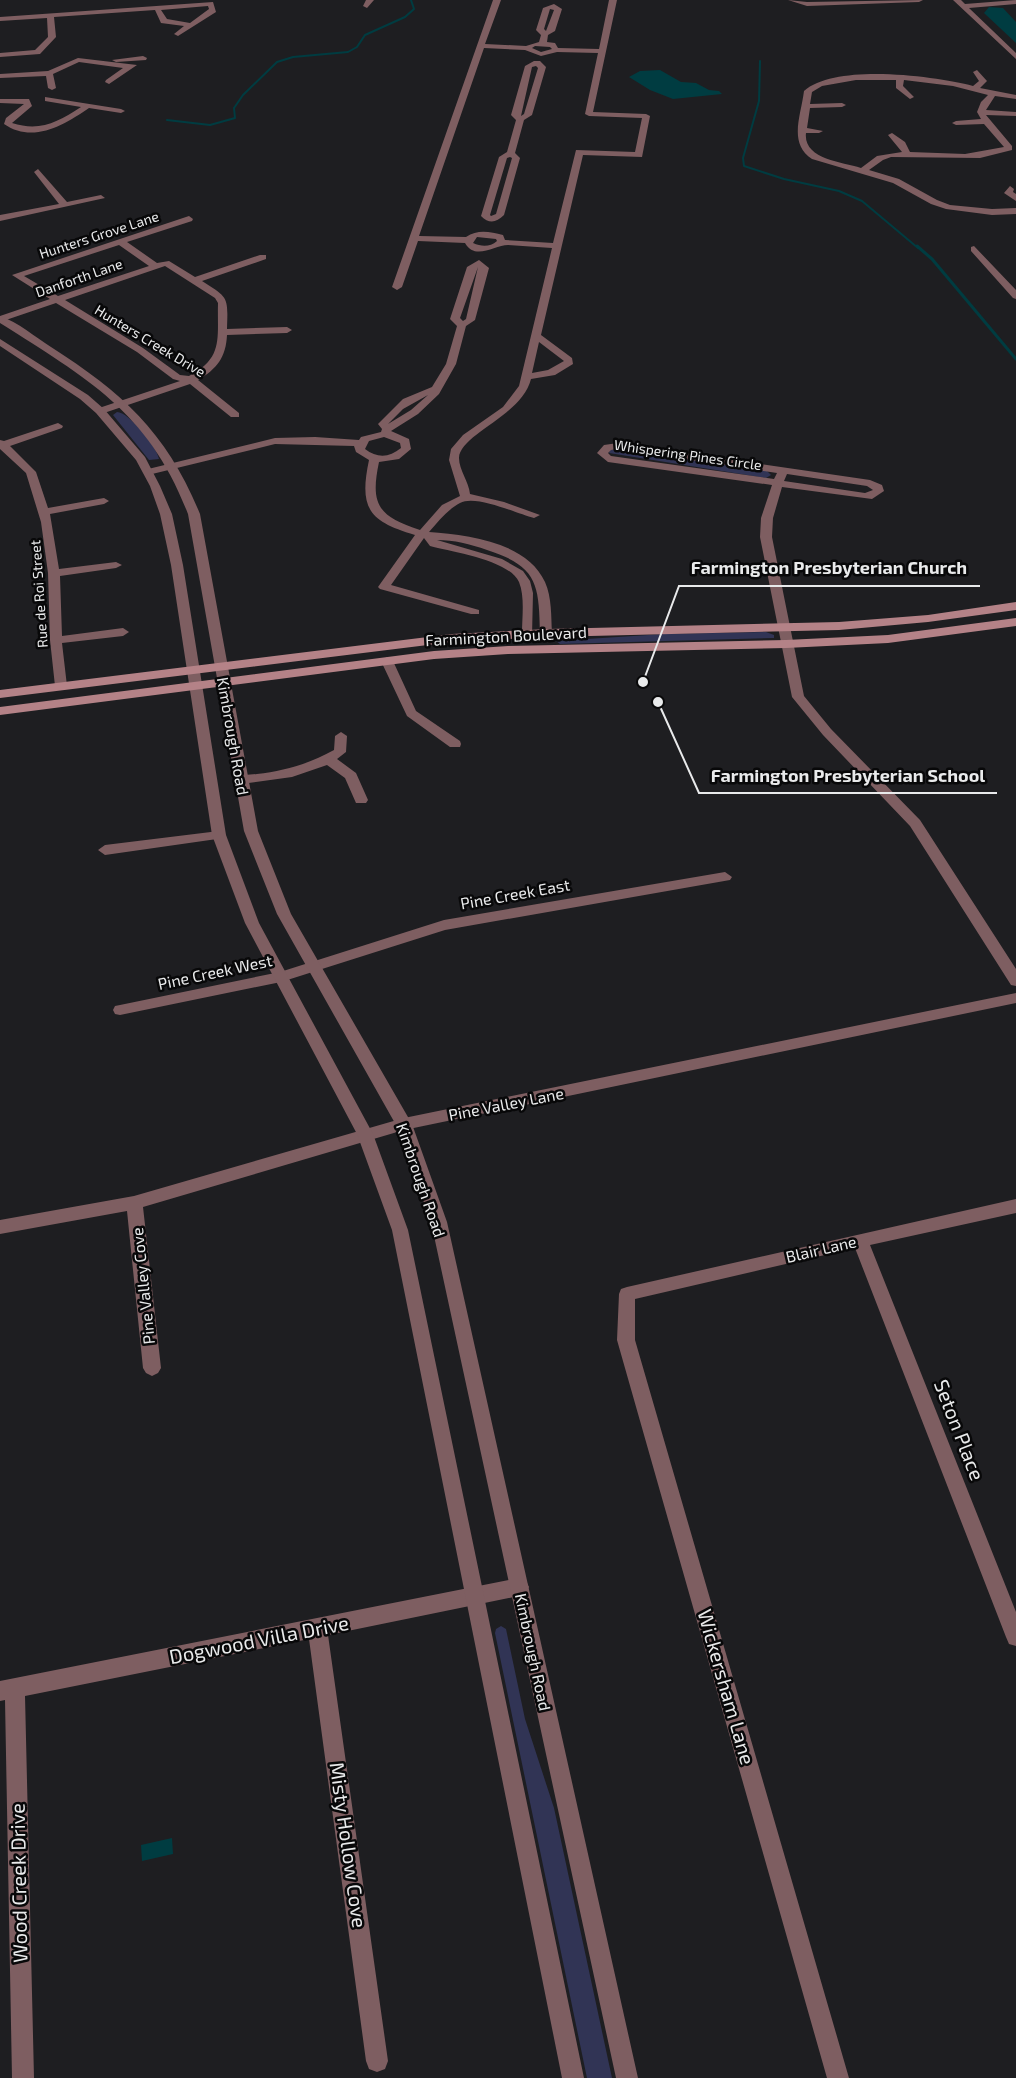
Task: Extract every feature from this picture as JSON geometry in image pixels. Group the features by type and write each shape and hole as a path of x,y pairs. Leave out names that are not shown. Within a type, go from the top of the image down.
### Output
{"main road":[{"name":"Farmington Boulevard","path":"0,711 546,641 660,630 783,628 935,619 1016,606"},
{"name":"Farmington Boulevard","path":"0,694 416,641 528,633 546,641 786,644 898,638 1016,622"}],"street":[{"path":"397,287 497,0"},
{"path":"465,496 465,484 454,459 455,450 460,443 513,402 524,386 579,152 639,155 646,116 589,114 613,0"},
{"path":"792,0 807,4 919,0"},
{"path":"481,46 527,48 544,39 551,31 558,9 554,3"},
{"path":"960,3 1014,4"},
{"path":"960,3 1016,57"},
{"path":"0,19 210,4 213,10 178,34"},
{"path":"157,8 164,21 190,25"},
{"path":"0,55 37,52 52,37 50,16"},
{"path":"544,39 555,46 556,50"},
{"path":"527,48 530,52 539,54 556,50 602,51"},
{"path":"537,63 539,54"},
{"path":"0,76 49,73 78,60 142,58 109,82"},
{"path":"97,61 129,67"},
{"path":"491,220 485,216 503,157 511,153 520,119 528,115 542,67 537,63"},
{"path":"520,119 515,115 529,66 537,63"},
{"path":"909,69 899,86 909,97"},
{"path":"975,89 983,81 977,72"},
{"path":"49,73 52,88"},
{"path":"820,74 835,73 847,78"},
{"path":"1016,97 944,83 904,79 847,78 818,84 808,91 802,145 811,155 824,162 904,184 934,202 949,207 992,212 1016,211"},
{"path":"810,79 818,84"},
{"path":"981,112 985,102 993,94"},
{"path":"48,99 121,111"},
{"path":"0,101 26,101 29,104 26,108 9,120 8,124 39,131 57,126 87,106"},
{"path":"806,106 842,105"},
{"path":"981,112 1016,114"},
{"path":"861,172 880,158 907,154 979,156 994,154 1012,147 986,121 981,112"},
{"path":"956,123 986,121"},
{"path":"803,130 819,131"},
{"path":"892,135 902,144 907,154"},
{"path":"487,234 491,220 500,215 516,158 511,153"},
{"path":"38,172 65,205"},
{"path":"1011,189 1008,193 1016,198"},
{"path":"0,218 100,198"},
{"name":"Hunters Grove Lane","path":"18,275 189,219"},
{"path":"414,238 468,240 475,235 487,234 500,237 502,242"},
{"path":"468,240 472,246 481,249 497,247 502,242 556,246"},
{"path":"121,242 155,266"},
{"path":"479,264 481,249"},
{"path":"974,249 1012,287 1016,296"},
{"path":"196,280 262,257"},
{"name":"Danforth Lane","path":"0,319 166,263 196,280"},
{"path":"148,472 275,441 315,440 361,443 371,436 398,426 407,416 434,397 436,389 451,364 462,325 470,320 484,268 479,264"},
{"path":"462,325 455,319 472,267 479,264"},
{"name":"Hunters Creek Drive","path":"18,275 55,300 140,350 177,377 192,380 235,415"},
{"path":"100,411 192,380 202,375 219,356 223,303 219,296 196,280"},
{"name":"Kimbrough Road","path":"0,319 86,374 122,404 141,422 173,466 188,495 194,514 251,831 284,914 404,1124 439,1222 627,2078"},
{"path":"222,332 287,330"},
{"path":"526,377 550,372 568,364 564,356 546,341 537,337"},
{"name":"Kimbrough Road","path":"0,342 84,397 115,426 148,472 166,514 177,565 219,835 252,922 365,1134 400,1230 573,2078"},
{"path":"361,443 360,450 363,454 375,458 397,456 406,449 405,441 386,432 383,423 422,392 436,389"},
{"path":"394,412 407,416"},
{"path":"1,444 58,426"},
{"name":"Rue de Roi Street","path":"1,444 31,472 50,535 61,686"},
{"name":"Whispering Pines Circle","path":"608,447 618,447 870,483 878,487 879,491 872,496 864,496 778,483 608,459 602,453 608,447"},
{"path":"375,458 369,493 374,507 393,525 425,535 462,540 518,556 535,572 543,590 546,641"},
{"name":"Whispering Pines Circle","path":"778,483 783,470"},
{"path":"778,483 767,518 766,537 798,697 827,732 915,823 1016,981"},
{"path":"475,612 384,587 454,500 465,496 534,515"},
{"path":"44,512 104,501"},
{"path":"425,535 435,544 501,562 520,574 524,580 528,633"},
{"path":"54,573 116,565"},
{"path":"56,640 123,632"},
{"path":"387,661 411,713 455,744"},
{"path":"242,780 298,772 328,759 340,752 341,736"},
{"path":"328,759 351,776 361,800"},
{"path":"105,850 219,835"},
{"name":"Pine Creek East","path":"316,967 444,925 725,877"},
{"name":"Pine Creek West","path":"120,1010 316,967"},
{"name":"Pine Valley Lane","path":"0,1227 134,1203 404,1124 1016,998"},
{"name":"Pine Valley Cove","path":"134,1203 152,1368"},
{"name":"Blair Lane","path":"627,1294 1016,1206"},
{"name":"Seton Place","path":"860,1240 1016,1637"},
{"name":"Wickersham Lane","path":"627,1294 626,1340 838,2078"},
{"name":"Dogwood Villa Drive","path":"7,1690 519,1587"},
{"name":"Misty Hollow Cove","path":"318,1629 377,2061"},
{"name":"Wood Creek Drive","path":"7,1690 23,2078"}],"shaded area":[{"path":"989,7 1003,8 1016,22 1016,43 984,13"},
{"path":"660,70 681,82 696,83 722,94 673,99 650,90 629,77 640,71"},
{"path":"117,412 128,418 142,431 159,459 149,460 113,415"},
{"path":"610,450 767,471 771,475 766,478 609,453"},
{"path":"766,632 774,635 774,638 560,644 556,641 664,634"},
{"path":"501,1626 506,1629 525,1719 554,1808 612,2078 587,2078 495,1633 496,1629"},
{"path":"172,1838 173,1854 142,1861 141,1845"}],"waterway":[{"path":"167,120 210,125 235,118 234,108 243,95 277,62 293,57 348,52 357,47 365,35 405,17 414,9 411,0"},
{"path":"760,61 759,101 743,158 744,166 784,179 839,191 862,201 918,248"},
{"path":"917,246 932,259 1016,359"}],"place":[{"name":"Farmington Presbyterian Church","path":"643,682"},
{"name":"Farmington Presbyterian School","path":"658,702"}]}
